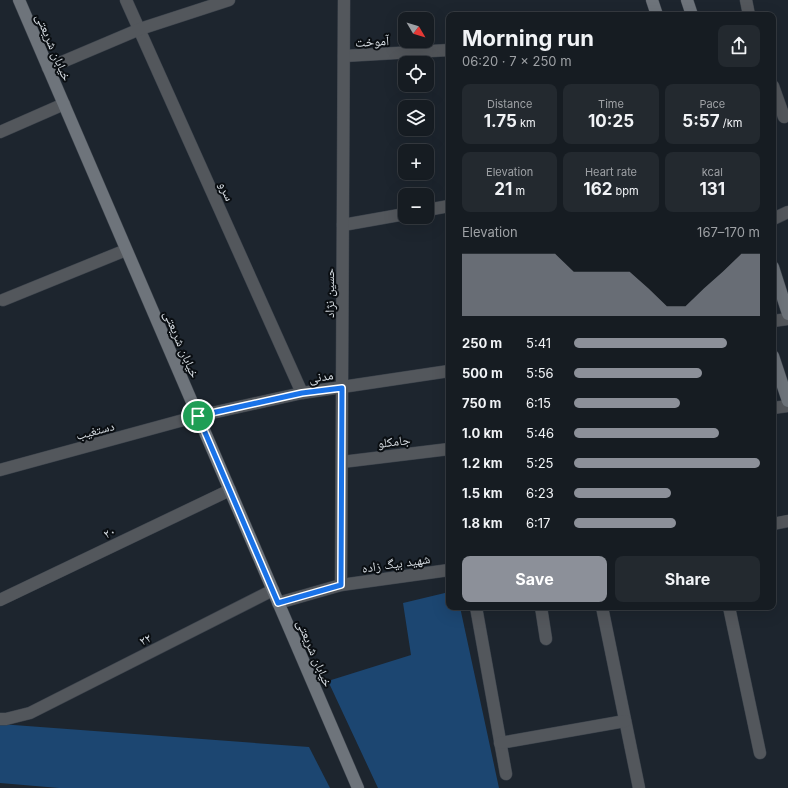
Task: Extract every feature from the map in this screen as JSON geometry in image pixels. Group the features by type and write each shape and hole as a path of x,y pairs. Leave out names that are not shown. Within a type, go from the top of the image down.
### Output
{"street":[{"name":"خیابان شریعتی","path":"19,0 358,788"},
{"name":"سرو","path":"126,0 302,393"},
{"path":"48,68 140,29 229,0"},
{"name":"حسین نژاد","path":"341,585 344,0"},
{"path":"652,0 656,12"},
{"path":"687,0 691,12"},
{"path":"746,0 748,12"},
{"name":"آموخت","path":"344,56 446,50"},
{"path":"776,97 782,118"},
{"path":"0,132 64,104"},
{"path":"434,209 446,207"},
{"path":"776,218 788,212"},
{"path":"343,225 398,215"},
{"path":"3,300 126,250"},
{"path":"776,276 788,314"},
{"path":"776,321 788,319"},
{"path":"776,365 788,401"},
{"name":"مدنی","path":"198,416 302,393 446,371"},
{"path":"776,408 788,406"},
{"name":"دستغیب","path":"0,470 198,416"},
{"name":"جامکلو","path":"342,462 446,449"},
{"name":"۲۰","path":"0,600 230,490"},
{"path":"776,523 788,521"},
{"name":"شهید بیگ زاده","path":"278,603 341,585 446,570"},
{"name":"۲۲","path":"0,719 6,720 30,713 273,590"},
{"path":"477,610 506,774"},
{"path":"541,610 546,639"},
{"path":"603,610 639,788"},
{"path":"730,610 760,753"},
{"path":"500,742 625,721"}],"shaded area":[{"path":"446,593 446,610 461,610 499,788 378,788 328,681 411,655 403,603"},
{"path":"0,724 309,747 330,788 59,788 0,783"}],"route":[{"path":"342,388 341,585 278,603 198,416 302,393 342,388"}]}
